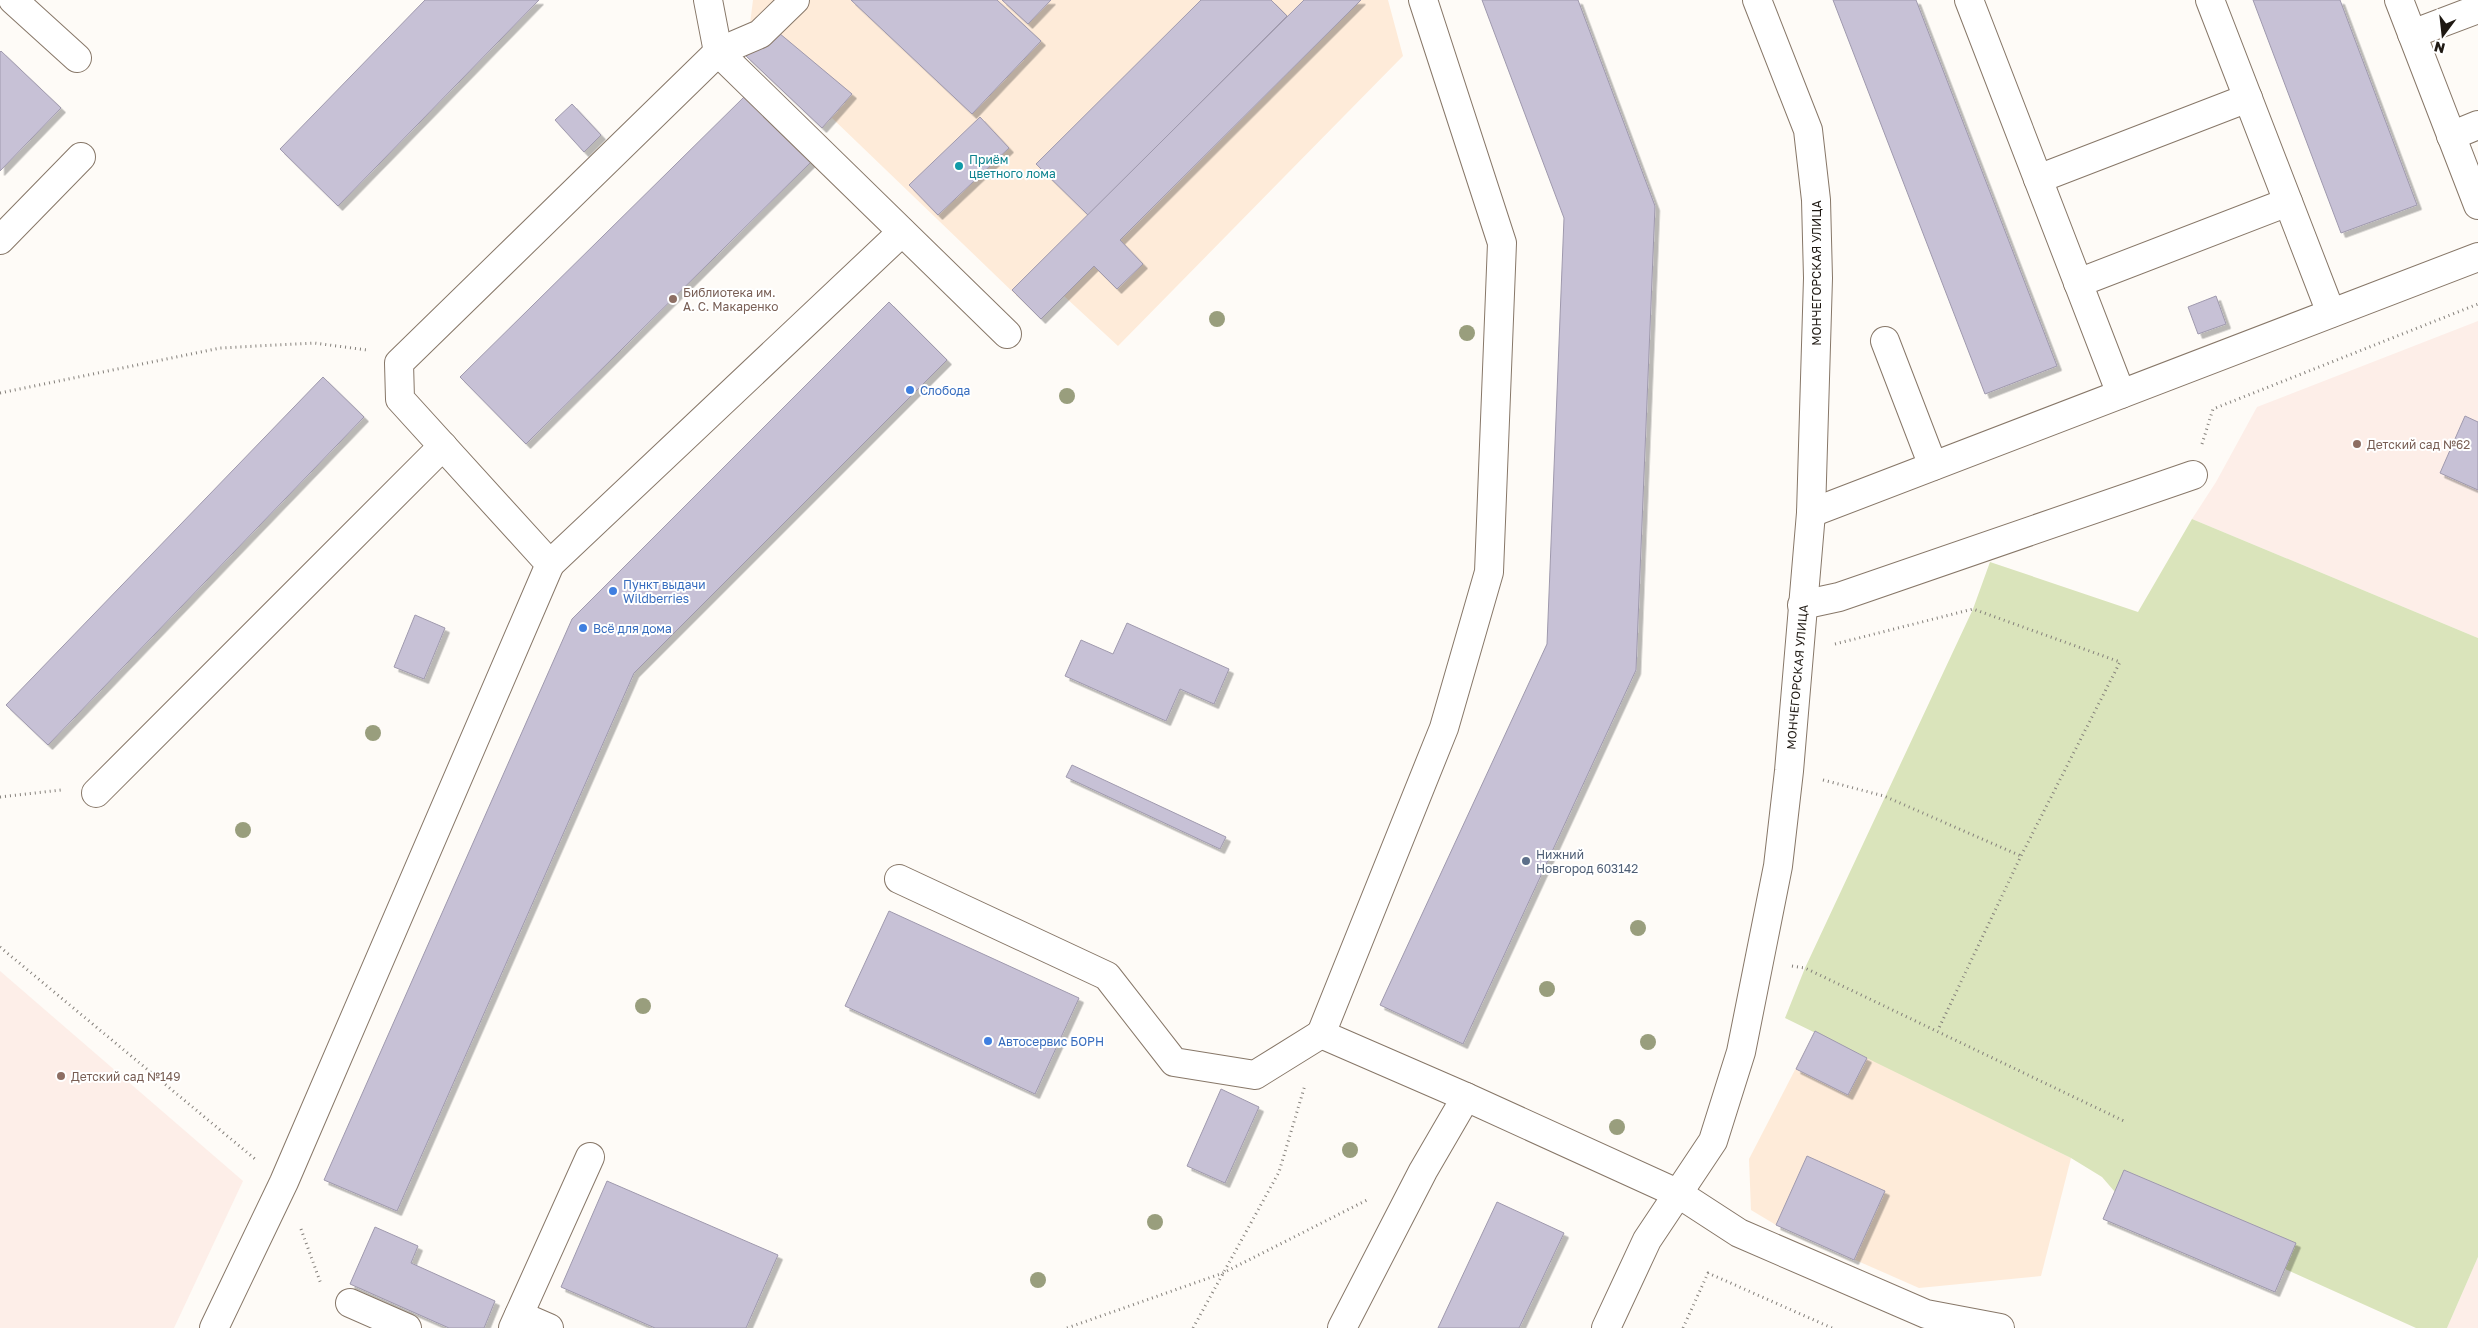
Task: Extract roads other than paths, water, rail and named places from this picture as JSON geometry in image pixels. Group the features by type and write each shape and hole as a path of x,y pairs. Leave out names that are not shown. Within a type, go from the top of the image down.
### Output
{"street":[{"path":"13,0 77,58"},
{"path":"708,0 718,52 1007,334"},
{"path":"550,564 400,398 399,363 718,52 760,34 795,0"},
{"path":"899,879 1107,976 1174,1062 1256,1075 1321,1034 1444,728 1489,572 1502,243 1423,0"},
{"name":"МОНЧЕГОРСКАЯ УЛИЦА","path":"1606,1328 1648,1240 1714,1141 1741,1052 1760,961 1778,866 1789,771 1811,513 1818,278 1816,200 1808,130 1757,0"},
{"path":"1969,0 2121,394"},
{"path":"2210,0 2331,313"},
{"path":"2399,0 2478,205"},
{"path":"2412,34 2478,8"},
{"path":"2038,179 2248,98"},
{"path":"2451,136 2478,126"},
{"path":"0,240 81,157"},
{"path":"2078,283 2288,202"},
{"path":"214,1328 284,1182 550,564 902,232"},
{"path":"1811,513 2478,257"},
{"path":"1885,341 1934,466"},
{"path":"96,793 443,446"},
{"path":"1802,606 1839,597 2193,475"},
{"path":"1321,1034 1466,1097 1679,1194 1739,1233 1926,1314 2000,1328"},
{"path":"1342,1328 1423,1171 1466,1097"},
{"path":"548,1328 516,1322 590,1157"},
{"path":"350,1304 407,1328"}],"place":[{"name":"Приём цветного лома","path":"959,166"},
{"name":"Библиотека им. А. С. Макаренко","path":"673,299"},
{"name":"Слобода","path":"910,390"},
{"name":"Детский сад №62","path":"2357,444"},
{"name":"Пункт выдачи Wildberries","path":"613,591"},
{"name":"Всё для дома","path":"583,628"},
{"name":"Нижний Новгород 603142","path":"1526,861"},
{"name":"Автосервис БОРН","path":"988,1041"},
{"name":"Детский сад №149","path":"61,1076"}]}
